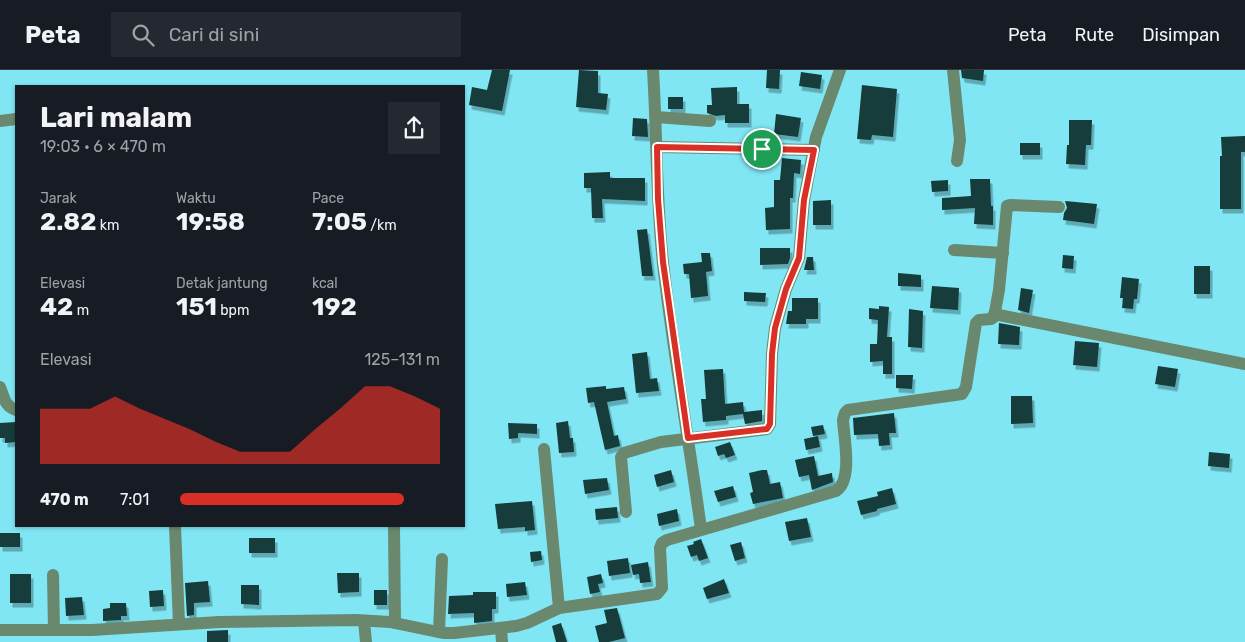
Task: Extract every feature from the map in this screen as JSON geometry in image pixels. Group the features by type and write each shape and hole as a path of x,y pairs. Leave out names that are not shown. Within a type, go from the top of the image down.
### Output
{"street":[{"path":"653,70 658,199 663,262 701,529"},
{"path":"626,512 621,457 623,454 634,449 688,438 767,429 770,424 772,354 775,328 786,289 799,258 804,200 816,137 840,70"},
{"path":"953,70 960,140 957,161"},
{"path":"656,117 710,121"},
{"path":"0,121 15,119"},
{"path":"657,147 814,150"},
{"path":"0,630 50,634 219,622 364,620 454,633 527,623 560,608 658,593 662,588 659,558 661,545 673,537 838,490 843,485 846,475 843,420 846,411 962,394 966,387 976,323 978,320 992,319 994,314 1008,205 1059,207"},
{"path":"954,250 1003,252"},
{"path":"994,314 1245,364"},
{"path":"0,387 6,404 15,410"},
{"path":"544,449 560,608"},
{"path":"175,527 179,624"},
{"path":"394,527 395,623"},
{"path":"439,632 442,559"},
{"path":"50,634 53,575"},
{"path":"364,620 366,642"},
{"path":"501,628 502,642"}],"building":[{"path":"492,70 510,70 502,111 469,105 472,87 487,90"},
{"path":"579,70 598,71 598,93 608,94 606,110 576,107"},
{"path":"767,70 780,70 779,89 766,88"},
{"path":"961,70 984,70 983,81 962,78"},
{"path":"801,72 822,75 820,89 799,86"},
{"path":"862,85 897,89 893,137 872,135 871,140 857,139"},
{"path":"737,87 737,104 749,104 749,123 725,123 725,115 716,116 707,113 707,105 712,105 711,88"},
{"path":"668,97 683,97 683,109 668,109"},
{"path":"776,114 801,118 798,137 774,134"},
{"path":"633,118 647,119 648,137 632,136"},
{"path":"1069,120 1092,120 1091,145 1086,145 1085,165 1066,164 1067,145 1069,145"},
{"path":"1245,136 1245,152 1241,152 1241,209 1220,209 1221,137"},
{"path":"1020,143 1040,143 1040,155 1020,155"},
{"path":"782,158 801,160 800,174 794,173 793,198 790,198 790,229 766,230 765,208 774,207 774,180 780,180"},
{"path":"610,172 610,178 645,178 645,201 602,199 603,218 592,218 591,188 584,188 584,173"},
{"path":"970,179 990,179 993,225 974,224 975,208 942,210 942,198 971,196"},
{"path":"948,180 948,191 932,192 931,181"},
{"path":"831,200 831,225 813,225 813,201"},
{"path":"1065,201 1097,204 1094,224 1063,220 1067,208"},
{"path":"647,229 653,276 642,276 637,230"},
{"path":"760,248 790,248 788,264 760,265"},
{"path":"701,253 710,253 712,271 706,272 708,296 691,298 689,274 684,274 683,264 702,262"},
{"path":"1063,255 1074,256 1073,269 1062,268"},
{"path":"807,257 813,257 814,270 804,270"},
{"path":"1194,266 1210,266 1210,294 1194,294"},
{"path":"898,273 921,275 921,287 898,286"},
{"path":"1122,277 1139,279 1137,299 1134,299 1133,309 1122,308 1123,298 1120,298"},
{"path":"932,286 959,288 958,310 930,308"},
{"path":"1021,288 1033,290 1029,313 1018,310"},
{"path":"744,292 766,293 765,302 744,301"},
{"path":"792,298 818,298 818,319 806,319 806,324 786,324 788,311 792,311"},
{"path":"879,306 889,307 887,337 892,337 892,374 883,374 883,361 870,362 870,344 877,344 878,320 869,319 869,308 879,309"},
{"path":"909,309 923,311 922,348 908,347"},
{"path":"999,323 1020,327 1019,345 998,344"},
{"path":"1075,341 1099,343 1097,367 1073,365"},
{"path":"647,352 650,379 657,378 659,391 636,393 632,354"},
{"path":"1158,366 1178,369 1175,387 1155,384"},
{"path":"723,369 725,404 743,402 744,412 762,410 762,421 745,424 743,414 726,416 726,420 703,422 701,399 706,399 704,370"},
{"path":"896,375 913,375 912,389 896,388"},
{"path":"606,386 606,389 624,387 626,399 607,402 614,436 618,435 620,446 605,450 594,402 588,403 586,388"},
{"path":"1011,396 1032,396 1033,423 1011,424"},
{"path":"894,413 896,433 889,433 890,445 879,446 878,434 854,435 853,418"},
{"path":"568,421 570,438 573,438 574,452 559,453 556,423"},
{"path":"15,422 15,442 5,443 5,438 0,438 0,423"},
{"path":"508,423 537,424 537,434 518,433 518,438 509,439"},
{"path":"823,425 825,434 813,436 811,427"},
{"path":"818,436 820,447 806,450 804,439"},
{"path":"730,442 735,455 726,458 724,454 718,456 715,447"},
{"path":"1209,452 1230,454 1229,468 1208,466"},
{"path":"814,456 818,476 832,473 833,482 812,490 809,475 799,477 795,460"},
{"path":"671,470 674,482 657,487 654,475"},
{"path":"767,470 770,484 780,482 783,498 753,504 750,493 753,492 749,473"},
{"path":"607,478 609,490 585,494 583,480"},
{"path":"733,486 736,497 718,502 714,491"},
{"path":"892,488 896,504 861,515 857,501 878,496 877,492"},
{"path":"532,501 535,530 525,531 525,527 498,529 495,504"},
{"path":"617,507 618,518 596,520 595,509"},
{"path":"677,509 679,521 659,526 657,514"},
{"path":"807,518 811,537 789,541 785,522"},
{"path":"0,533 20,533 20,547 0,547"},
{"path":"249,538 275,538 275,553 249,553"},
{"path":"701,539 708,558 699,561 697,555 691,557 687,546"},
{"path":"741,542 745,558 735,561 730,545"},
{"path":"541,551 542,560 531,562 530,552"},
{"path":"628,558 630,573 609,576 607,561"},
{"path":"648,562 651,582 640,583 639,574 633,575 631,565"},
{"path":"337,573 359,573 359,592 338,593"},
{"path":"10,574 31,574 31,603 10,603"},
{"path":"601,574 603,583 598,584 600,592 590,594 587,577"},
{"path":"724,579 729,593 707,599 703,588"},
{"path":"208,581 210,602 194,603 194,615 187,616 185,583"},
{"path":"525,582 527,595 507,597 506,584"},
{"path":"241,585 259,585 259,605 241,604"},
{"path":"163,590 164,606 150,607 149,591"},
{"path":"374,590 387,590 387,605 374,605"},
{"path":"473,592 496,592 496,609 492,609 492,621 474,623 474,613 448,614 449,596 473,595"},
{"path":"82,597 84,615 66,616 65,598"},
{"path":"110,603 126,603 127,616 121,616 121,620 103,621 103,609 110,608"},
{"path":"617,608 625,638 609,642 599,642 595,626 607,623 604,610"},
{"path":"561,623 567,642 556,642 552,626"},
{"path":"228,630 228,642 207,642 207,631"}],"route":[{"path":"657,147 762,149 814,150 804,200 798,264 779,308 775,328 769,428 688,438 663,262 658,199 657,147"}]}
